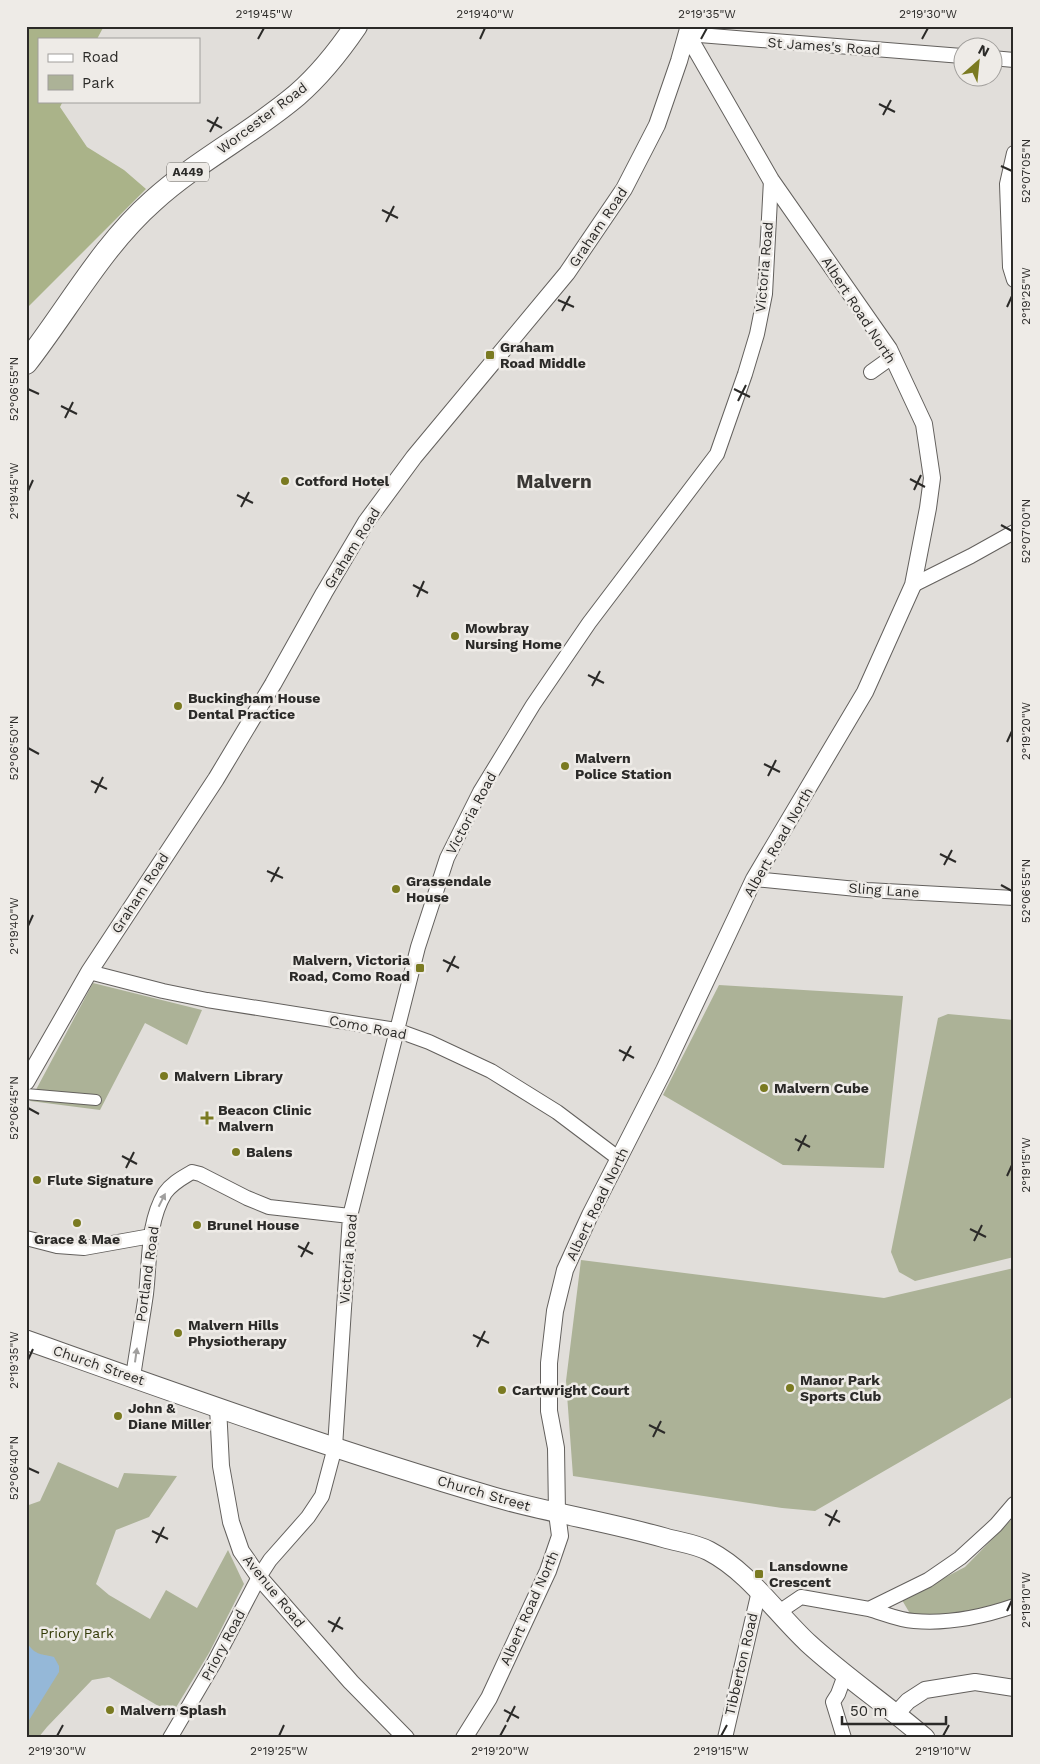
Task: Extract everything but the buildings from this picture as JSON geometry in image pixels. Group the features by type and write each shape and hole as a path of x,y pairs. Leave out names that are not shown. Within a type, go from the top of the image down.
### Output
{"highway":[{"name":"Worcester Road","path":"26,363 99,262 125,230 152,202 182,177 255,127 298,94 328,64 356,26"}],"main road":[{"name":"Church Street","path":"26,1340 434,1480 516,1503 644,1532 707,1550 735,1568 806,1641 845,1675 897,1714 925,1738"}],"street":[{"name":"St James's Road","path":"687,29 952,55"},
{"name":"Albert Road North","path":"464,1738 489,1698 548,1571 560,1536 556,1513 556,1448 549,1411 549,1363 555,1312 565,1270 618,1158 664,1070 754,879 865,692 913,584 932,478 924,424 892,357 771,180 687,29"},
{"name":"Graham Road","path":"26,1082 89,972 216,778 273,684 366,522 414,457 567,272 624,189 657,124 680,61 687,29"},
{"path":"1014,153 1007,184 1010,267 1014,280"},
{"name":"Victoria Road","path":"259,1577 270,1560 308,1517 322,1496 335,1446 350,1216 418,946 447,858 480,792 532,705 589,622 717,454 746,374 765,294 771,180"},
{"path":"871,372 892,357"},
{"path":"913,584 971,556 1014,532"},
{"name":"Sling Lane","path":"754,879 867,890 1014,898"},
{"name":"Como Road","path":"89,972 162,991 207,1000 396,1030 429,1042 491,1071 557,1112 618,1158"},
{"path":"26,1094 96,1100"},
{"name":"Portland Road","path":"133,1377 146,1292 151,1236 158,1208 173,1184 192,1172 200,1174 268,1207 350,1216"},
{"path":"26,1238 57,1246 84,1248 151,1236"},
{"name":"Avenue Road","path":"218,1407 221,1466 230,1522 241,1550 259,1577 351,1682 406,1738"},
{"path":"869,1609 928,1580 960,1558 996,1525 1014,1504"},
{"name":"Priory Road","path":"170,1738 214,1663 259,1577"},
{"name":"Tibberton Road","path":"725,1738 759,1591"},
{"path":"779,1612 801,1597 869,1609 913,1621 952,1621 992,1614 1014,1606"},
{"path":"844,1738 833,1702 845,1675"},
{"path":"897,1714 908,1701 925,1690 975,1682 1014,1688"}],"green space":[{"path":"26,26 104,26 98,38 38,38 38,102 62,102 60,107 87,147 124,170 146,189 26,309"},
{"path":"93,983 202,1010 187,1045 145,1023 100,1110 30,1101"},
{"path":"719,985 903,996 884,1168 783,1165 663,1095"},
{"path":"948,1014 1014,1020 1014,1257 915,1281 899,1272 891,1252 938,1018"},
{"name":"Manor Park Sports Club","path":"581,1260 884,1298 1014,1268 1014,1396 815,1511 782,1508 573,1476 566,1381"},
{"name":"Priory Park","path":"58,1462 118,1488 124,1473 177,1476 149,1517 116,1530 96,1584 109,1595 150,1619 166,1590 197,1608 228,1550 244,1584 209,1653 172,1714 109,1677 92,1680 38,1738 26,1738 26,1506 40,1501"},
{"path":"1014,1517 1014,1599 974,1612 912,1617 902,1600 965,1567"}],"water":[{"path":"26,1642 35,1652 54,1657 59,1666 59,1672 26,1725"}],"place":[{"name":"Graham Road Middle","path":"490,355"},
{"name":"Cotford Hotel","path":"285,481"},
{"name":"Mowbray Nursing Home","path":"455,636"},
{"name":"Buckingham House Dental Practice","path":"178,706"},
{"name":"Malvern Police Station","path":"565,766"},
{"name":"Grassendale House","path":"396,889"},
{"name":"Malvern, Victoria Road, Como Road","path":"420,968"},
{"name":"Malvern Library","path":"164,1076"},
{"name":"Malvern Cube","path":"764,1088"},
{"name":"Beacon Clinic Malvern","path":"207,1118"},
{"name":"Balens","path":"236,1152"},
{"name":"Flute Signature","path":"37,1180"},
{"name":"Grace & Mae","path":"77,1223"},
{"name":"Brunel House","path":"197,1225"},
{"name":"Malvern Hills Physiotherapy","path":"178,1333"},
{"name":"Manor Park Sports Club","path":"790,1388"},
{"name":"Cartwright Court","path":"502,1390"},
{"name":"John & Diane Miller","path":"118,1416"},
{"name":"Lansdowne Crescent","path":"759,1574"},
{"name":"Malvern Splash","path":"110,1710"}],"district":[{"name":"Malvern","path":"554,481"}]}
